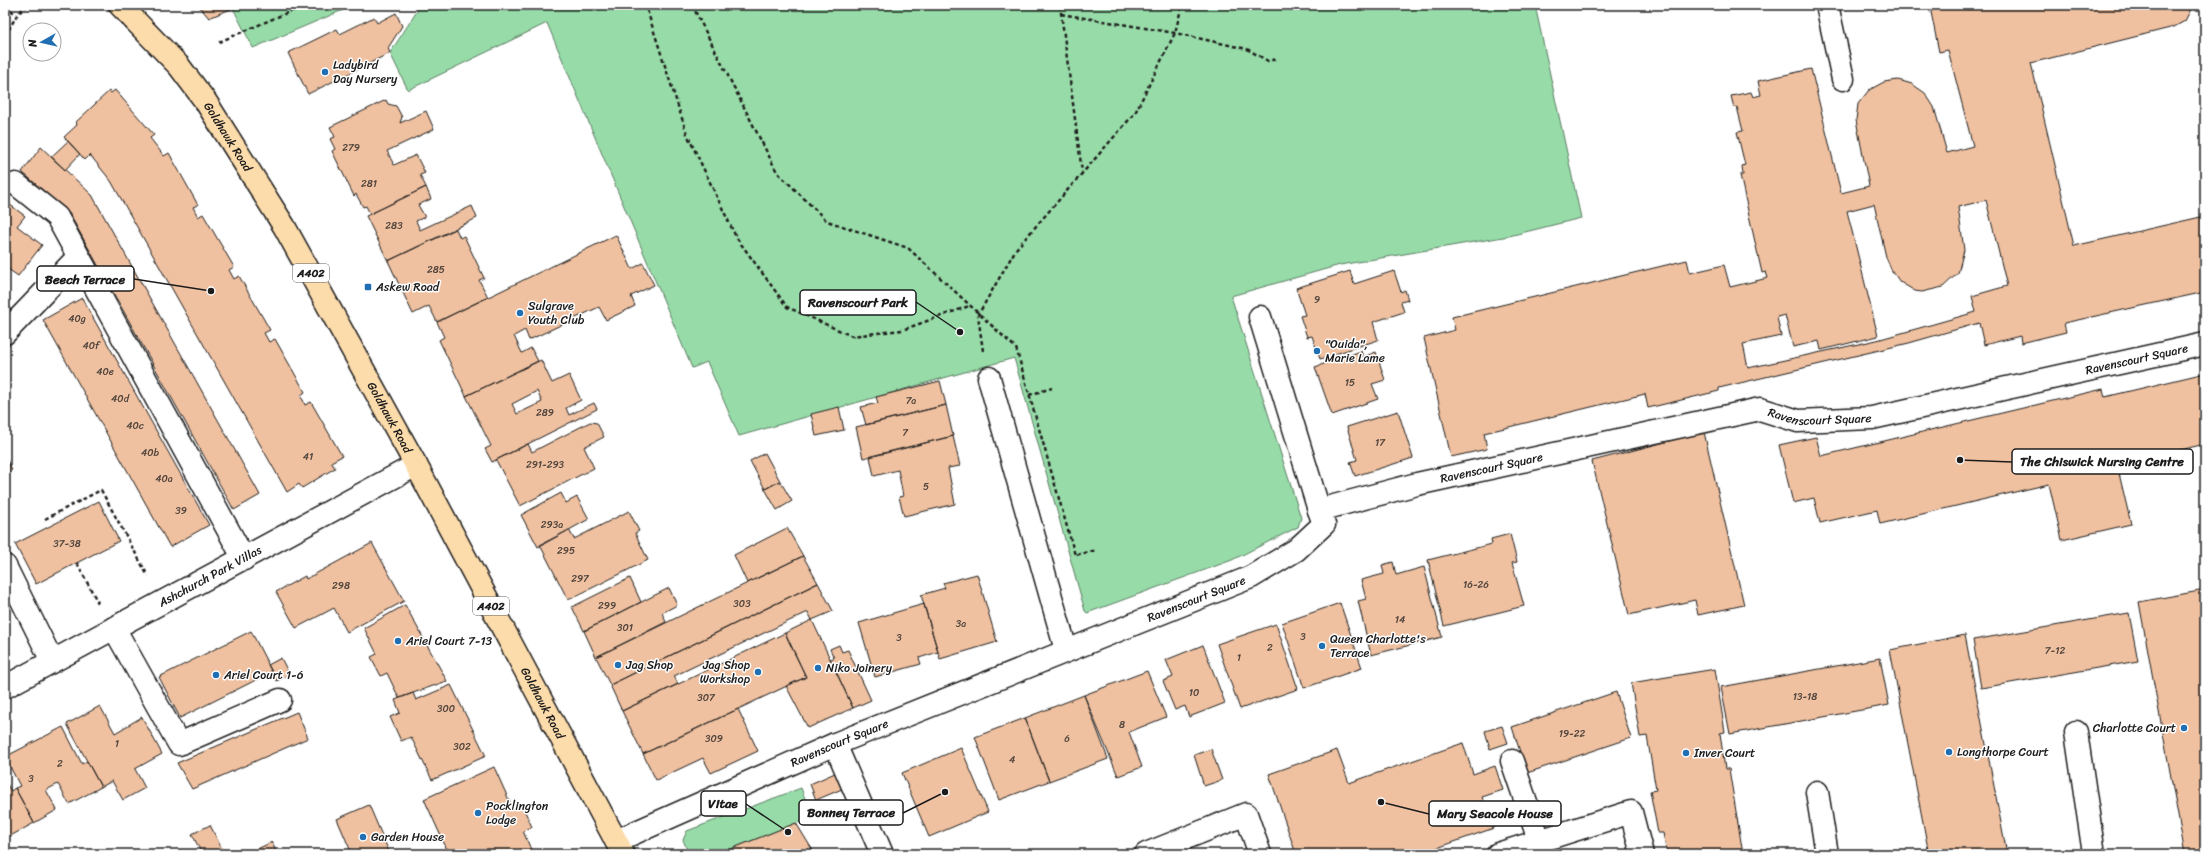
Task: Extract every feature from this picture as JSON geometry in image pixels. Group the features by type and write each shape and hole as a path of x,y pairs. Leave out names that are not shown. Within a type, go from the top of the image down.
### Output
{"main road":[{"name":"Goldhawk Road","path":"120,5 179,66 206,102 247,166 327,301 416,465 619,848"}],"street":[{"path":"1827,5 1843,79"},
{"path":"16,184 57,217 244,558"},
{"path":"5,333 78,257"},
{"name":"Ravenscourt Square","path":"619,848 835,744 1251,576 1296,550 1324,524 1260,317"},
{"name":"Ravenscourt Square","path":"1319,510 1418,484 1760,409 1798,421 1872,418 2205,344"},
{"path":"989,378 1066,650"},
{"name":"Ashchurch Park Villas","path":"5,687 416,465"},
{"path":"5,566 52,661"},
{"path":"114,628 179,744 280,700"},
{"path":"2076,732 2094,854"},
{"path":"835,744 882,854"},
{"path":"1512,761 1539,840"},
{"path":"1818,792 1827,854"},
{"path":"1498,854 1631,812 1642,854"},
{"path":"1146,854 1246,814 1260,854"}],"path":[{"path":"5,36 17,15 27,5"},
{"path":"219,42 306,5"},
{"path":"651,5 647,10 687,134 736,237 787,307 852,336 902,330 969,306"},
{"path":"692,5 777,172 827,221 908,248 978,315 1016,348 1028,395 1075,555 1097,550"},
{"path":"1060,5 1082,173"},
{"path":"989,378 978,315 1016,249 1135,113 1175,33 1182,5"},
{"path":"5,6 17,15"},
{"path":"1061,14 1175,33 1247,49 1268,61 1277,59"},
{"path":"1028,395 1052,388"},
{"path":"45,519 101,490 152,581"},
{"path":"77,562 101,609"}],"green space":[{"path":"240,5 355,5 253,48 233,8"},
{"path":"421,5 1535,5 1581,218 1509,236 1340,265 1231,296 1301,518 1298,527 1232,560 1087,613 1085,611 1014,358 739,436 707,362 692,368 547,23 408,90 390,53"},
{"path":"801,788 812,817 731,849 733,854 689,854 683,840 687,831"}],"building":[{"path":"198,5 231,5 233,8 209,18"},
{"path":"1941,5 2193,5 2185,21 2174,27 2031,63 2074,246 2205,216 2205,292 2064,323 2066,332 2021,343 2020,336 1984,345 1979,323 1909,343 1719,388 1719,391 1648,408 1645,394 1484,433 1487,449 1451,457 1424,338 1455,330 1452,317 1687,260 1690,273 1724,265 1730,287 1768,278 1766,272 1762,273 1740,175 1743,175 1742,166 1745,165 1737,132 1743,131 1737,107 1734,108 1731,96 1751,92 1753,97 1761,95 1758,81 1811,69 1841,193 1869,186 1856,120 1858,104 1869,90 1884,82 1898,80 1912,84 1925,93 1934,107 1947,153 1973,146 1948,50 1939,52 1931,12 1934,7","holes":["1986,200 2007,286 1972,296 1976,312 1877,340 1748,368 1743,344 1781,336 1777,317 1785,315 1793,347 1819,341 1821,350 1878,336 1847,211 1874,204 1886,257 1892,271 1900,282 1915,291 1922,292 1943,287 1958,273 1964,250 1958,207"]},
{"path":"396,13 402,26 388,48 390,53 308,94 288,53 337,29 340,34 374,17 377,23"},
{"path":"115,90 154,135 150,138 164,156 169,153 198,205 193,207 198,217 203,214 234,267 229,270 234,279 239,276 270,330 264,333 269,342 275,339 305,392 300,396 305,405 311,402 342,456 331,462 335,468 302,488 299,484 287,492 111,181 90,155 85,160 64,137 77,125 76,122 109,91 111,93"},
{"path":"386,100 388,104 396,106 402,117 400,123 426,111 434,129 387,151 394,165 416,155 425,173 420,175 426,187 370,214 366,206 363,207 356,194 354,196 332,151 335,149 330,139 335,137 330,127"},
{"path":"68,141 80,154 65,170 51,157"},
{"path":"41,147 92,195 260,495 234,510 69,213 22,172"},
{"path":"426,187 431,199 418,205 425,217 416,221 420,230 472,206 477,218 388,261 366,216"},
{"path":"5,201 25,216 17,226 42,245 18,276 8,269 5,273"},
{"path":"456,229 460,238 464,236 484,278 479,280 488,297 437,322 429,306 413,314 388,261"},
{"name":"Sulgrave Youth Club","path":"616,235 632,269 643,263 654,285 631,296 635,306 606,320 599,307 529,340 525,330 514,336 522,353 531,348 538,361 466,396 439,340 444,337 437,322"},
{"path":"1350,271 1354,284 1394,271 1401,292 1405,290 1408,300 1401,302 1404,312 1373,322 1378,340 1320,359 1312,336 1307,337 1300,316 1305,315 1296,288"},
{"path":"82,298 209,525 170,547 43,320"},
{"path":"1361,351 1363,357 1376,352 1385,380 1372,384 1378,399 1332,415 1315,367"},
{"path":"541,360 552,383 569,375 581,400 566,408 569,415 594,403 597,409 492,462 485,449 491,446 466,396","holes":["537,391 542,402 517,414 512,404"]},
{"path":"2205,373 2205,444 2117,465 2131,524 2062,540 2049,484 1880,524 1877,510 1820,523 1814,498 1793,503 1779,445 1816,437 1821,456 2103,389 2105,397"},
{"path":"940,381 946,405 866,425 861,407 878,403 876,397"},
{"path":"946,405 953,436 863,458 856,427"},
{"path":"839,407 844,430 816,436 811,414"},
{"path":"1398,411 1413,458 1355,476 1350,462 1357,460 1347,427"},
{"path":"590,422 597,423 604,437 584,447 594,468 520,506 496,460 528,444 532,452"},
{"path":"1704,432 1744,605 1698,615 1695,600 1629,615 1592,461"},
{"path":"953,436 960,466 948,468 955,504 904,516 899,497 903,496 898,470 874,476 870,457"},
{"path":"765,453 780,481 765,489 750,461"},
{"path":"5,456 12,470 5,473"},
{"path":"780,481 792,501 777,510 765,489"},
{"path":"561,493 566,503 577,497 589,519 538,547 521,515"},
{"path":"99,501 119,541 36,584 15,544"},
{"path":"629,511 639,531 635,533 648,560 568,600 540,545 569,530 574,539"},
{"path":"787,528 803,556 747,583 734,555"},
{"path":"1510,534 1517,562 1512,563 1524,606 1444,626 1428,560 1492,544 1491,539"},
{"path":"372,543 404,601 347,632 334,608 296,628 276,592 305,576 306,579"},
{"path":"803,556 818,583 610,685 596,657"},
{"path":"1393,562 1396,575 1424,567 1442,637 1371,655 1358,601 1366,599 1361,580 1384,574 1382,565"},
{"path":"977,574 997,642 940,659 921,595 945,588 943,583"},
{"path":"630,578 641,602 584,631 572,607"},
{"path":"818,583 833,611 812,620 808,612 674,676 678,684 622,711 610,685"},
{"path":"669,588 677,605 662,613 666,622 596,657 584,631"},
{"name":"Charlotte Court","path":"2205,590 2205,854 2185,854 2139,602"},
{"name":"Queen Charlotte's Terrace","path":"1340,603 1362,668 1304,688 1282,623"},
{"path":"924,604 938,652 919,658 921,664 875,677 859,623"},
{"name":"Ariel Court 7-13","path":"405,605 447,681 399,698 387,673 381,676 371,657 377,654 364,628"},
{"path":"2129,613 2138,661 1981,688 1973,640"},
{"name":"Niko Joinery","path":"812,620 853,708 808,728 786,686 806,677 785,633"},
{"path":"1276,624 1298,689 1240,709 1217,644"},
{"name":"Ariel Court 1-6","path":"251,631 272,672 180,718 159,677"},
{"path":"785,633 806,677 643,754 622,711"},
{"name":"Longthorpe Court","path":"1965,635 2007,854 1929,854 1890,650"},
{"path":"839,645 842,652 848,650 871,700 853,708 830,659 834,658 830,649"},
{"path":"1203,645 1225,703 1189,717 1185,706 1175,710 1163,681 1173,677 1166,660"},
{"path":"281,658 289,674 277,681 268,665"},
{"path":"1880,658 1889,705 1730,734 1721,687"},
{"name":"Inver Court","path":"1715,669 1725,732 1720,733 1725,769 1729,769 1743,854 1667,854 1663,833 1658,833 1650,791 1656,790 1647,736 1640,737 1631,683"},
{"path":"1147,671 1166,717 1129,732 1142,767 1118,776 1084,695"},
{"path":"451,685 486,756 432,780 411,737 401,741 390,717 400,713 395,700 413,693 416,700"},
{"path":"1616,692 1631,738 1527,773 1512,727"},
{"path":"1084,695 1108,759 1049,781 1025,718"},
{"path":"100,706 115,733 142,717 162,754 135,769 145,788 123,800 112,781 101,787 67,724"},
{"path":"738,709 758,751 711,773 703,758 656,780 643,754"},
{"path":"297,712 308,738 192,789 177,763"},
{"path":"1025,718 1049,781 999,800 975,737"},
{"path":"1502,726 1508,743 1490,749 1485,731"},
{"path":"63,727 82,764 87,761 101,787 69,804 58,784 46,790 57,810 34,823 15,788 20,786 5,757"},
{"path":"1463,743 1473,774 1495,766 1503,790 1482,797 1494,828 1420,854 1296,854 1269,774 1337,750 1349,783"},
{"path":"961,748 988,812 929,837 902,773"},
{"path":"1211,749 1222,780 1204,786 1194,755"},
{"name":"Pocklington Lodge","path":"494,767 513,809 522,805 532,827 523,831 533,854 449,854 424,799"},
{"path":"835,773 842,789 816,800 810,784"},
{"path":"5,781 11,791 15,788 34,823 5,839"},
{"name":"Garden House","path":"369,805 390,854 352,854 337,819"},
{"path":"796,823 815,854 733,854 731,849"},
{"path":"210,825 224,853 223,854 202,854 192,834"},
{"path":"272,842 277,854 254,854 253,851"}],"place":[{"name":"Ladybird Day Nursery","path":"325,72"},
{"name":"Askew Road","path":"368,287"},
{"name":"Beech Terrace","path":"211,291"},
{"name":"Sulgrave Youth Club","path":"520,313"},
{"name":"Ravenscourt Park","path":"960,332"},
{"name":"\"Ouida\", Marie Lame","path":"1317,351"},
{"name":"The Chiswick Nursing Centre","path":"1960,460"},
{"name":"Ariel Court 7-13","path":"398,641"},
{"name":"Queen Charlotte's Terrace","path":"1322,646"},
{"name":"Jag Shop","path":"618,665"},
{"name":"Niko Joinery","path":"818,668"},
{"name":"Jag Shop Workshop","path":"758,672"},
{"name":"Ariel Court 1-6","path":"216,675"},
{"name":"Charlotte Court","path":"2184,728"},
{"name":"Longthorpe Court","path":"1949,752"},
{"name":"Inver Court","path":"1686,753"},
{"name":"Bonney Terrace","path":"945,792"},
{"name":"Mary Seacole House","path":"1381,802"},
{"name":"Pocklington Lodge","path":"478,813"},
{"name":"Vitae","path":"788,832"},
{"name":"Garden House","path":"363,837"}]}
